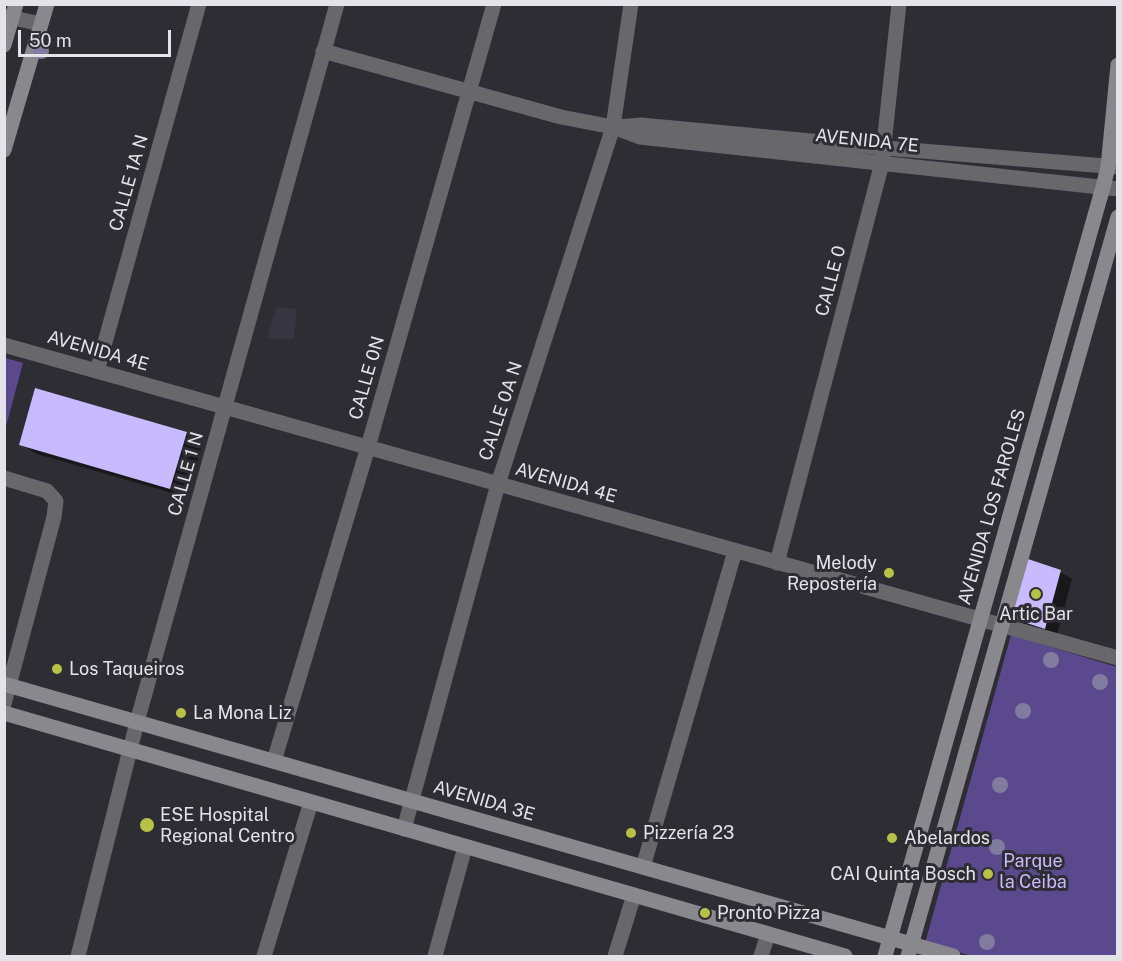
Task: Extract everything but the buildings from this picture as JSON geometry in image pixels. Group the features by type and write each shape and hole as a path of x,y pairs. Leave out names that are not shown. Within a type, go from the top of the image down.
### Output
{"street":[{"path":"4,150 47,4"},
{"name":"CALLE 1A N","path":"97,371 198,4"},
{"name":"CALLE 1 N","path":"78,957 137,722 337,4"},
{"name":"CALLE 0N","path":"274,761 368,447 494,4"},
{"name":"CALLE 0A N","path":"404,829 498,484 613,127 631,4"},
{"name":"CALLE 0","path":"777,563 883,155 899,4"},
{"path":"4,45 11,13 41,24"},
{"name":"AVENIDA 7E","path":"323,51 561,117 613,127 641,125 883,155 1110,188"},
{"name":"AVENIDA LOS FAROLES","path":"885,957 980,620 1110,188 1118,65"},
{"name":"AVENIDA 7E","path":"883,155 1113,167"},
{"path":"910,951 1118,217"},
{"name":"AVENIDA 4E","path":"4,345 1118,658"},
{"path":"4,478 47,491 56,501 54,517 7,684 4,704"},
{"path":"643,867 735,551"},
{"name":"AVENIDA 3E","path":"7,684 890,938 910,951 953,957"},
{"path":"4,713 845,957"},
{"path":"264,957 311,802"},
{"path":"435,957 465,847"},
{"path":"615,957 634,895"},
{"path":"762,957 768,934"}],"shaded area":[{"path":"276,307 297,309 294,339 267,339"}],"green space":[{"path":"4,358 23,363 5,430"},
{"name":"Parque la Ceiba","path":"1011,635 1117,667 1117,956 972,956 925,943"}],"place":[{"name":"Melody Repostería","path":"889,573"},
{"name":"Artic Bar","path":"1036,594"},
{"name":"Los Taqueiros","path":"57,669"},
{"name":"La Mona Liz","path":"181,713"},
{"name":"ESE Hospital Regional Centro","path":"147,825"},
{"name":"Pizzería 23","path":"631,833"},
{"name":"Abelardos","path":"892,838"},
{"name":"CAI Quinta Bosch","path":"988,874"},
{"name":"Pronto Pizza","path":"705,913"}]}
